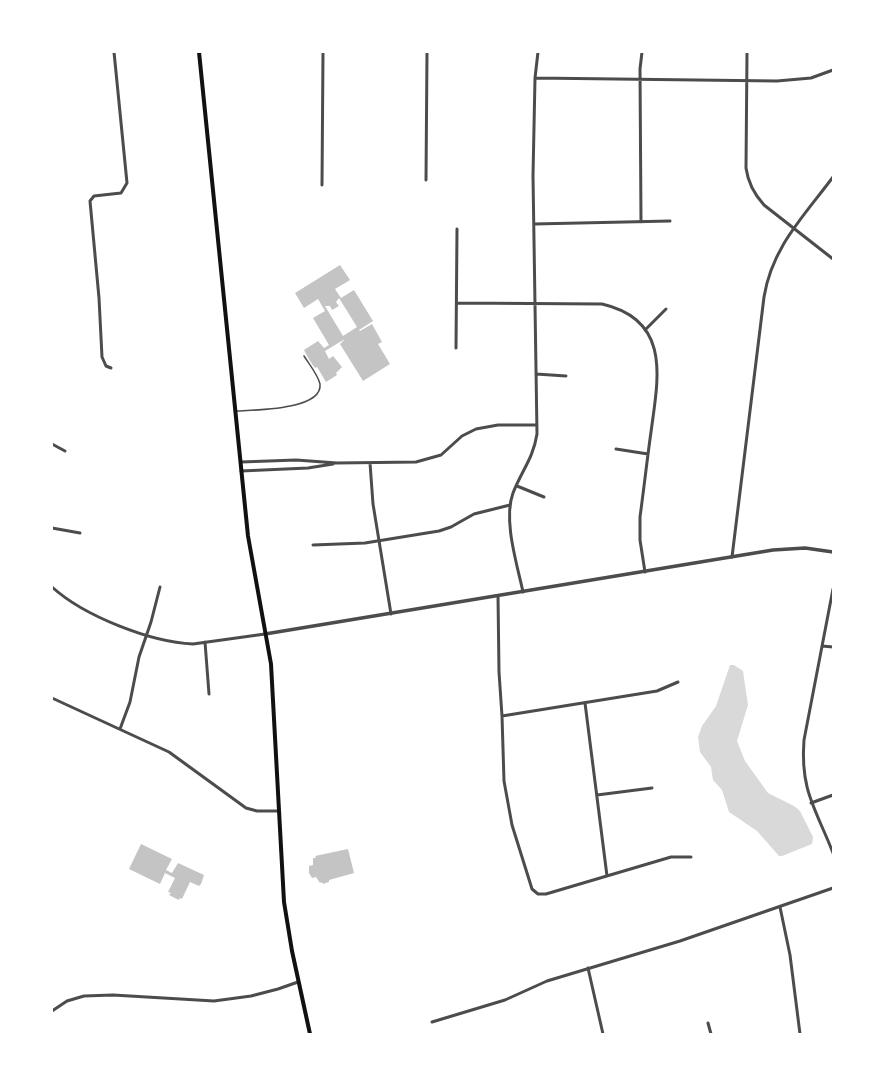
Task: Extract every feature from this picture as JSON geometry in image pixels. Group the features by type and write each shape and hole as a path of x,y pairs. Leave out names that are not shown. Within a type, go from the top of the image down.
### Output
{"main road":[{"path":"199,52 248,536 271,664 284,902 298,982 310,1034"}],"street":[{"path":"111,368 106,366 102,357 99,298 90,201 94,196 121,193 127,183 114,52"},
{"path":"322,185 324,52"},
{"path":"426,180 427,52"},
{"path":"523,592 512,539 510,505 516,486 532,455 536,425 534,224 535,78 538,52"},
{"path":"641,222 642,52"},
{"path":"747,52 746,168 750,184 764,205 833,259"},
{"path":"535,78 794,80 811,78 833,70"},
{"path":"732,557 766,284 774,259 794,229 833,177"},
{"path":"534,224 670,221"},
{"path":"456,348 457,229"},
{"path":"457,303 535,305 602,304 625,311 644,330 654,344 658,370 639,530 645,572"},
{"path":"644,330 666,309"},
{"path":"536,374 566,376"},
{"path":"241,471 308,468 337,464 427,460 441,455 462,436 476,429 498,425 536,425"},
{"path":"52,444 66,451"},
{"path":"616,450 648,454"},
{"path":"240,462 296,460 337,464"},
{"path":"370,463 373,504 391,614"},
{"path":"516,486 544,497"},
{"path":"313,545 379,542 444,530 474,514 510,505"},
{"path":"52,528 80,533"},
{"path":"52,587 79,607 146,635 181,643 205,642 391,614 794,548 833,552"},
{"path":"120,729 130,702 139,657 160,588"},
{"path":"833,589 803,756 805,784 811,803 833,853"},
{"path":"498,596 499,672 504,781 509,812 518,848 535,892 542,895 671,857 691,857"},
{"path":"205,642 209,694"},
{"path":"822,646 833,647"},
{"path":"502,716 657,691 678,682"},
{"path":"52,698 120,729 182,760 246,808 257,811 279,811"},
{"path":"585,703 608,876"},
{"path":"597,795 652,788"},
{"path":"811,803 833,795"},
{"path":"432,1022 505,1000 547,981 680,941 833,888"},
{"path":"780,907 790,955 800,1034"},
{"path":"588,968 603,1034"},
{"path":"52,1011 67,1001 84,996 113,995 214,1001 257,994 298,982"},
{"path":"708,1023 711,1034"}],"lane":[{"path":"235,411 294,406 316,395 320,388 319,380 304,356"}],"shaded area":[{"path":"730,665 734,665 743,671 748,705 737,741 745,761 768,793 794,806 800,811 813,837 812,844 782,856 779,856 757,831 729,812 722,790 713,780 711,767 700,752 698,737 702,726 716,706"}],"building":[{"path":"340,265 350,280 335,289 341,298 354,290 373,321 359,330 360,331 372,324 382,342 378,344 390,364 363,381 340,344 345,339 325,351 329,359 333,356 342,367 336,373 337,375 326,382 317,367 315,368 310,361 304,350 318,341 324,348 329,345 313,318 325,311 318,299 304,308 295,293","holes":["339,298 357,327 343,336 325,306 330,306 332,310 339,306 336,302"]},
{"path":"141,844 172,859 166,870 172,873 178,863 204,875 201,884 199,886 190,882 182,899 180,898 179,900 169,895 171,893 168,892 175,878 165,873 160,884 129,869"},
{"path":"348,849 354,873 329,880 329,882 323,884 322,882 320,883 316,877 312,878 309,873 309,866 313,865 313,858 316,858 315,856"}]}
